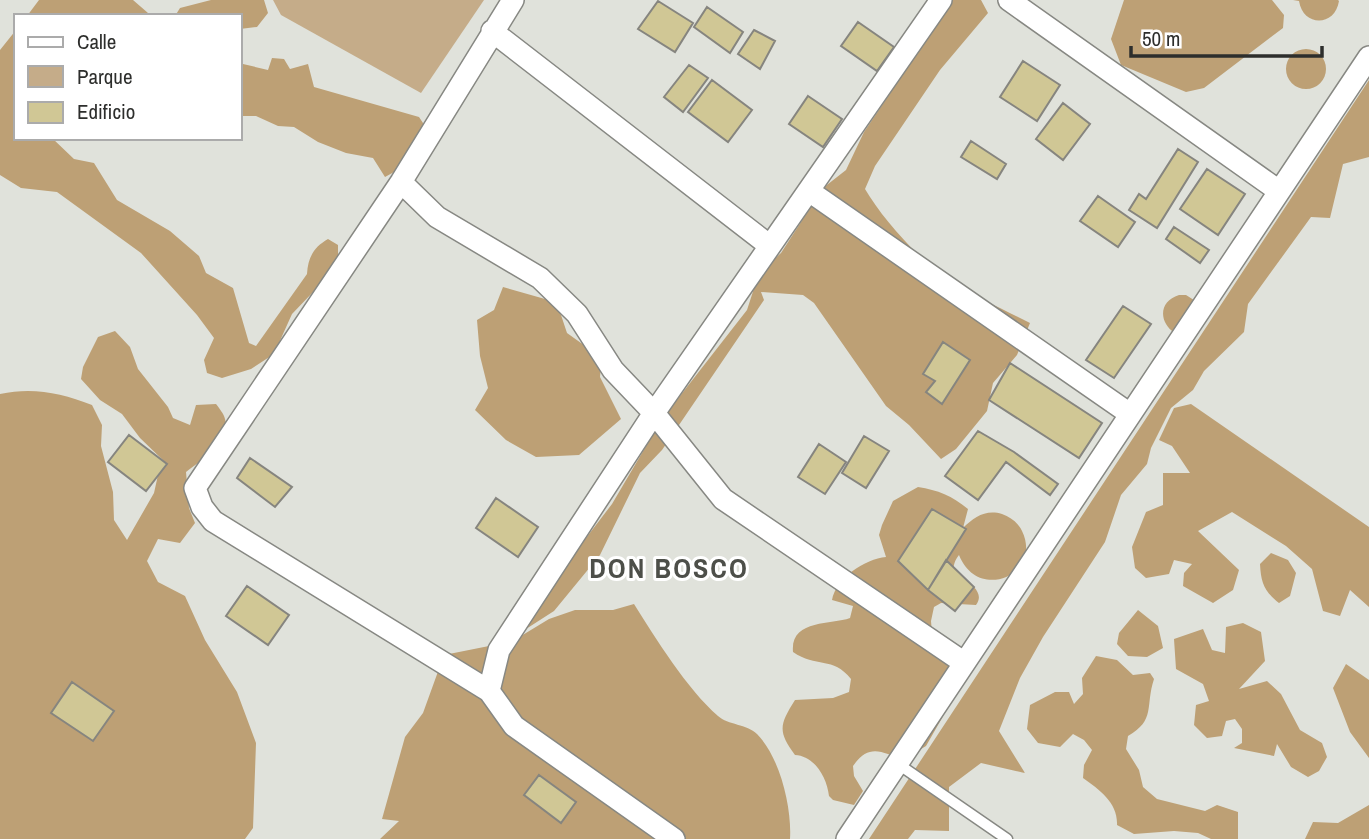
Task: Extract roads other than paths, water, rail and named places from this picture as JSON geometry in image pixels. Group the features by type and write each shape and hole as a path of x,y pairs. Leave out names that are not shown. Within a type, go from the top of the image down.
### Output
{"street":[{"path":"513,0 401,182 195,488 201,507 213,521 489,691 513,726 674,839"},
{"path":"489,691 499,650 654,413 941,0"},
{"path":"1009,0 1279,191"},
{"path":"492,31 770,246"},
{"path":"847,839 1369,57"},
{"path":"401,182 437,217 540,278 577,314 613,370 654,413 723,499 963,662"},
{"path":"808,191 1130,414"}],"lane":[{"path":"898,764 1007,839"}],"district":[{"name":"DON BOSCO","path":"669,568"}]}
